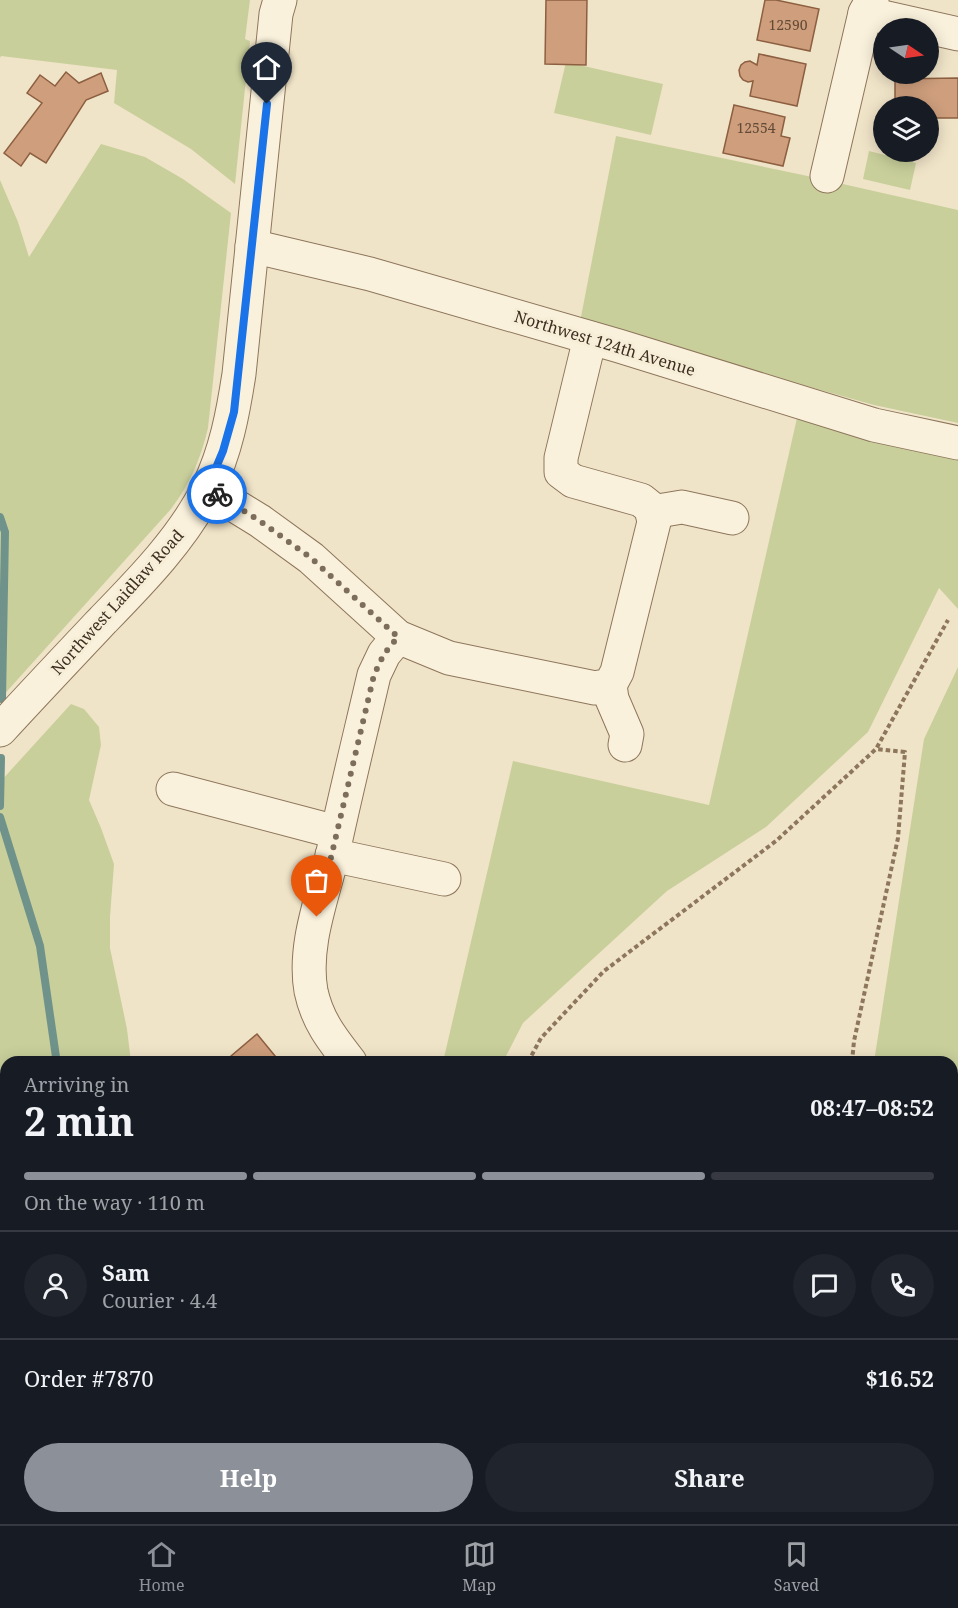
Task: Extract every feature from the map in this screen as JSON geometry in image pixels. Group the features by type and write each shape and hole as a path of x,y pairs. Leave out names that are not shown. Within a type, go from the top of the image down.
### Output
{"street":[{"name":"Northwest Laidlaw Road","path":"0,730 133,589 185,526 207,489 223,451 234,412 276,14 280,0"},
{"path":"827,176 868,7 958,34"},
{"name":"Northwest 124th Avenue","path":"252,246 370,274 873,424 958,442"},
{"path":"590,338 561,458 561,472 573,481 641,500 651,508 654,522 617,672 610,685 612,699 627,734 625,746"},
{"path":"207,489 260,521 311,558 398,637 449,657 595,688 610,685"},
{"path":"652,512 682,507 732,518"},
{"path":"345,1056 325,1029 316,1009 311,990 309,964 334,843 374,675 384,654 398,637"},
{"path":"173,789 444,879"}],"path":[{"path":"531,1056 541,1038 604,970 776,841 876,749 948,620"},
{"path":"853,1056 898,838 905,752 876,749"}],"green space":[{"path":"0,0 250,0 245,39 250,41 235,184 191,149 114,103 117,70 1,56 0,58"},
{"path":"566,62 663,84 651,135 554,113"},
{"path":"616,136 958,210 958,423 874,405 580,322"},
{"path":"101,144 145,157 183,179 231,213 208,428 194,470 171,509 0,699 0,180 18,222 29,257"},
{"path":"869,151 873,152 873,162 916,163 910,190 863,179"},
{"path":"797,418 958,456 958,609 939,588 868,732 766,827 667,891 523,1023 506,1056 444,1056 513,761 709,805"},
{"path":"958,667 958,1056 875,1056 924,739"},
{"path":"71,704 84,709 99,727 101,745 89,800 114,864 110,948 130,1056 0,1056 0,782"}],"building":[{"path":"546,0 587,0 586,65 545,64"},
{"path":"765,0 776,0 819,9 810,51 757,40"},
{"path":"759,54 806,64 797,106 750,96 753,81 743,80 739,70 745,62 750,61 757,65"},
{"path":"66,72 79,83 101,73 108,91 86,100 46,163 30,153 21,166 4,153 42,103 27,93 40,75 55,86"},
{"path":"939,78 958,78 958,118 939,118 939,96 895,96 895,84 939,84"},
{"path":"734,105 785,117 781,136 790,138 783,166 723,153"},
{"path":"257,1034 275,1056 231,1056"}],"waterway":[{"path":"0,517 5,532 2,699"},
{"path":"0,806 1,758"},
{"path":"0,817 40,946 56,1056"}],"way so far":[{"path":"217,494 260,521 311,558 398,637 384,654 374,675 317,917"}],"route":[{"path":"217,494 207,489 223,451 234,412 267,104"}]}
